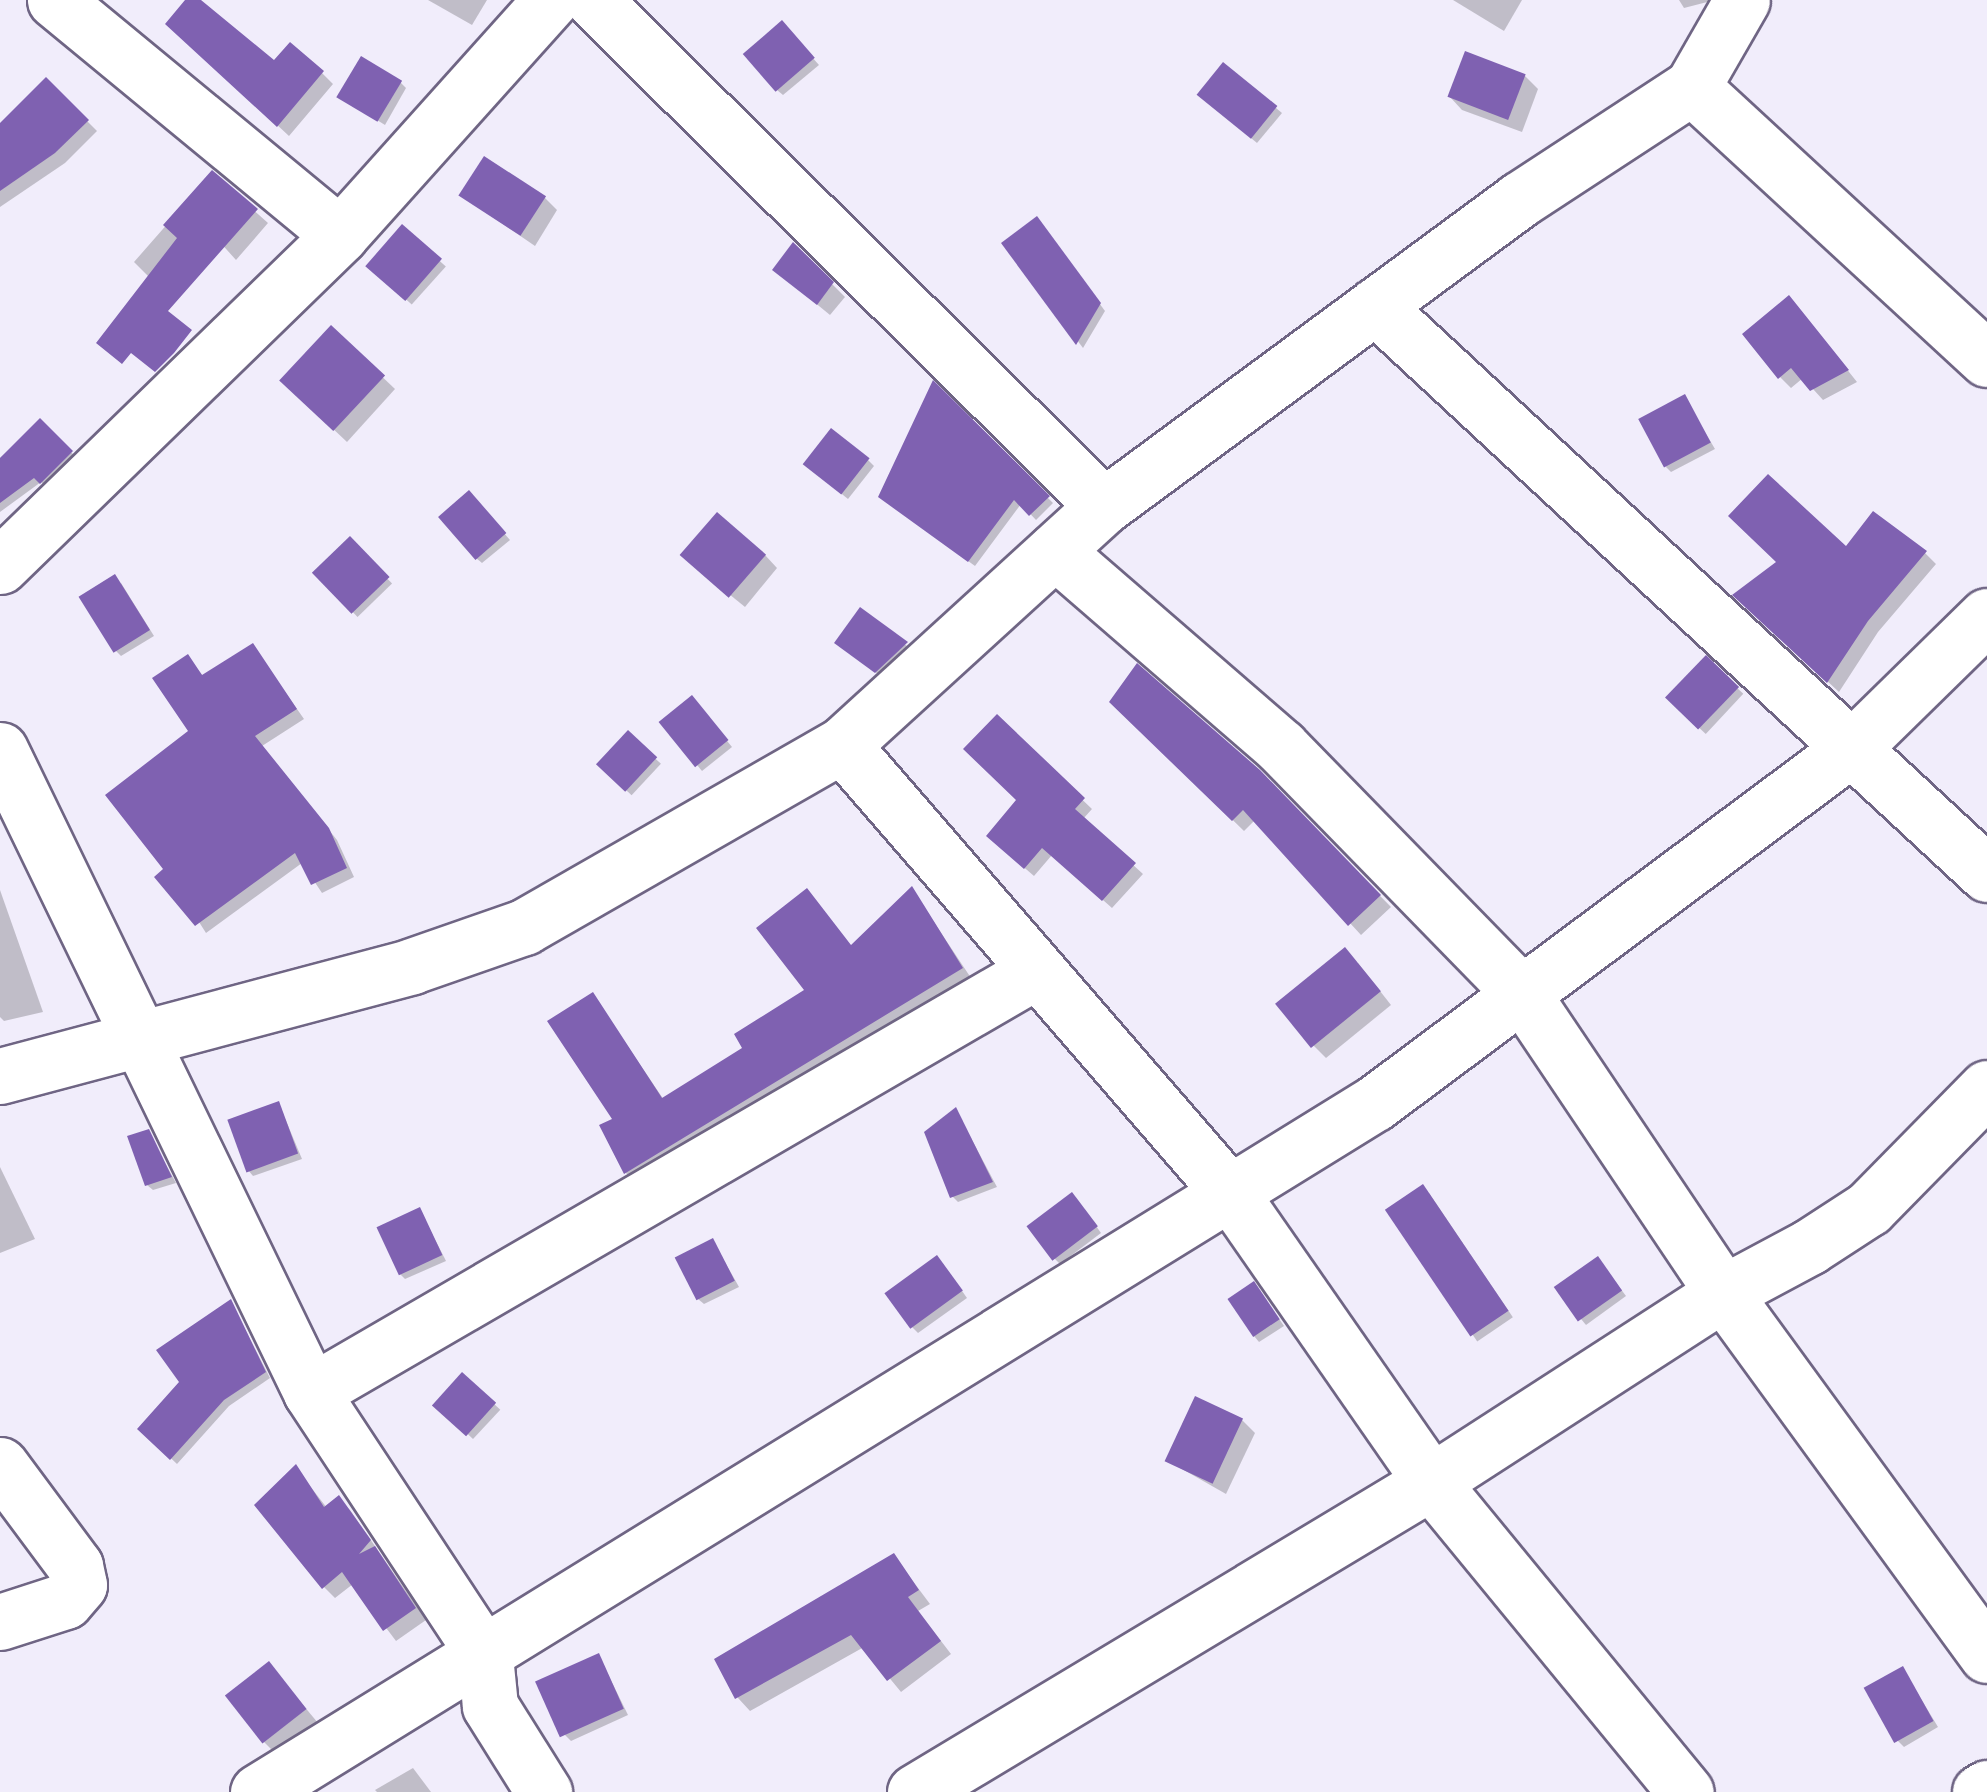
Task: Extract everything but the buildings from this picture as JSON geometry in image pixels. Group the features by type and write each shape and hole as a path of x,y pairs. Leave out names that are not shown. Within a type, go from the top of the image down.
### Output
{"street":[{"path":"55,0 340,235"},
{"path":"0,566 340,235 551,0"},
{"path":"593,0 1104,506"},
{"path":"0,1076 412,966 524,927 842,745 1104,506 1518,200 1692,87 1742,0"},
{"path":"1692,87 1987,359"},
{"path":"1375,306 1987,874"},
{"path":"1055,551 1281,746 1522,996 1723,1292 1987,1655"},
{"path":"258,1792 485,1656 1375,1103 1852,747 1987,616"},
{"path":"842,745 1231,1194 1430,1482 1686,1792"},
{"path":"0,750 137,1042 310,1392 485,1656 490,1706 544,1792"},
{"path":"310,1392 1036,971"},
{"path":"914,1792 1430,1482 1723,1292 1869,1208 1987,1088"},
{"path":"0,1464 75,1566 79,1585 65,1601 0,1622"},
{"path":"1980,1792 1987,1788"}]}
